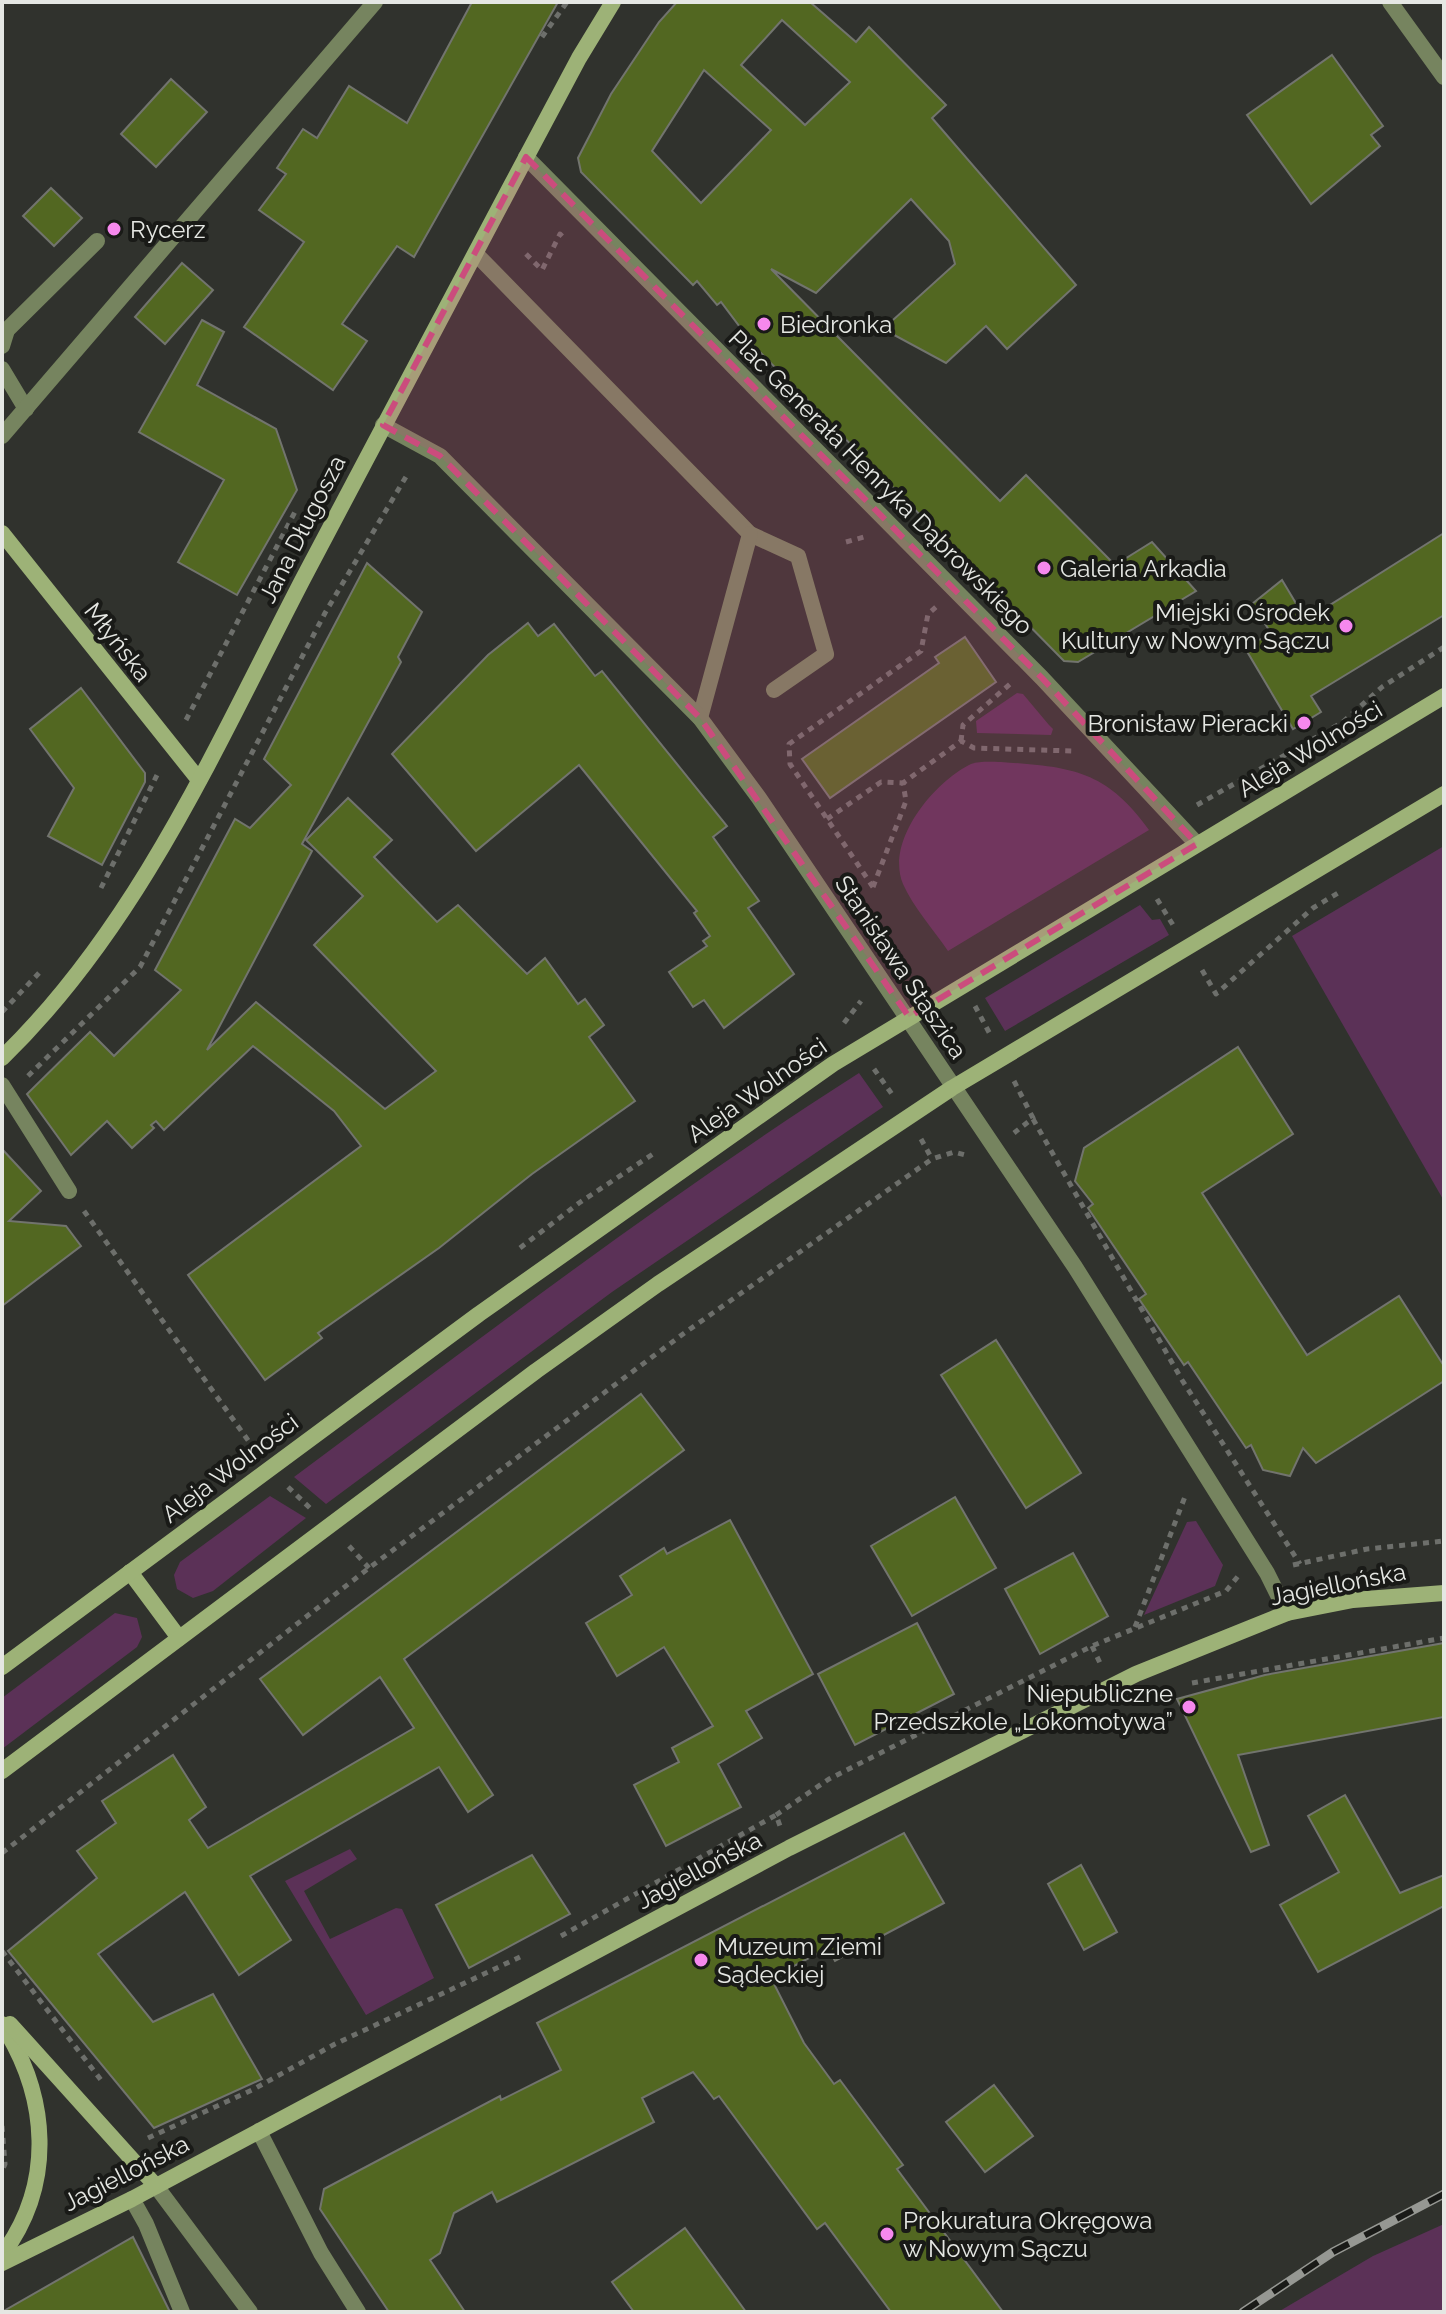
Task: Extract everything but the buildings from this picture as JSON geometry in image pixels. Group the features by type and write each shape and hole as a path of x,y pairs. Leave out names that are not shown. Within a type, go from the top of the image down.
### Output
{"street":[{"path":"2,436 375,2"},
{"name":"Jana Długosza","path":"2,1058 72,981 115,924 199,780 383,425 613,2"},
{"path":"1390,2 1444,77"},
{"name":"Plac Generała Henryka Dąbrowskiego","path":"526,157 1042,678 1197,844"},
{"path":"2,346 7,330 97,241"},
{"path":"476,254 750,534 798,556 826,654 774,690"},
{"path":"2,369 26,409"},
{"name":"Stanisława Staszica","path":"383,425 440,456 700,718 759,798 909,1017 952,1088 1075,1267 1267,1573 1287,1613"},
{"name":"Młyńska","path":"2,533 199,780"},
{"path":"700,718 750,534"},
{"name":"Aleja Wolności","path":"2,1667 268,1468 833,1064 1444,696"},
{"path":"2,1771 560,1353 952,1088 1444,794"},
{"path":"2,1085 69,1191"},
{"path":"130,1572 179,1638"},
{"name":"Jagiellońska","path":"2,2263 132,2199 789,1848 1110,1687 1287,1613 1353,1600 1444,1593"},
{"path":"2,2015 156,2186 250,2312"},
{"path":"2,2024 24,2064 35,2100 41,2153 31,2207 19,2232 2,2255"},
{"path":"259,2131 321,2253 358,2312"},
{"path":"132,2199 182,2312"}],"path":[{"path":"542,37 567,2"},
{"path":"526,254 542,270 560,234 571,245"},
{"path":"846,542 864,537 854,527"},
{"path":"903,783 906,801 873,887 790,764 789,744 921,651 928,614 941,603"},
{"path":"1192,807 1343,722 1368,703 1382,687 1444,647"},
{"path":"827,819 881,782 903,783 961,741 963,725 1015,679"},
{"path":"961,741 974,748 1085,752"},
{"path":"1033,1118 1182,1380 1300,1564"},
{"path":"2,1853 369,1568 683,1334 932,1159"},
{"path":"69,1191 268,1468 369,1568"},
{"path":"1134,1627 1186,1492"},
{"path":"1267,1573 1367,1549 1444,1541"},
{"path":"557,1938 776,1815 829,1779 1134,1627 1226,1591 1239,1574"},
{"path":"1177,1686 1444,1638"},
{"path":"776,1815 789,1848"},
{"path":"2,1951 109,2089"},
{"path":"138,2126 148,2138 533,1951"},
{"path":"2,2126 2,2171"}],"highlighted area":[{"path":"526,157 1042,678 1197,844 909,1017 700,718 440,456 383,425"}],"shaded area":[{"path":"1017,693 1023,694 1053,729 1051,735 977,733 976,721"},
{"path":"1001,762 1048,766 1085,775 1118,795 1149,830 948,951 907,893 899,867 901,850 916,815 942,784 971,764"},
{"path":"1444,846 1444,1201 1292,936"},
{"path":"1140,905 1152,920 1160,919 1169,935 1005,1031 985,998"},
{"path":"859,1073 883,1107 612,1292 326,1504 294,1477 643,1219"},
{"path":"270,1496 306,1518 213,1591 193,1598 177,1589 174,1575 180,1562"},
{"path":"1196,1521 1223,1565 1215,1586 1144,1615 1187,1522"},
{"path":"115,1613 137,1618 142,1637 137,1647 2,1749 2,1698"},
{"path":"350,1849 357,1859 304,1891 330,1939 396,1908 402,1909 434,1978 366,2015 285,1881"},
{"path":"1444,2224 1444,2312 1278,2312 1373,2256"}],"railway":[{"path":"1243,2312 1333,2252 1444,2194"}],"place":[{"name":"Rycerz","path":"114,229"},
{"name":"Biedronka","path":"764,324"},
{"name":"Galeria Arkadia","path":"1044,568"},
{"name":"Miejski Ośrodek Kultury w Nowym Sączu","path":"1346,626"},
{"name":"Bronisław Pieracki","path":"1304,723"},
{"name":"Niepubliczne Przedszkole „Lokomotywa”","path":"1189,1707"},
{"name":"Muzeum Ziemi Sądeckiej","path":"701,1960"},
{"name":"Prokuratura Okręgowa w Nowym Sączu","path":"887,2234"}]}
